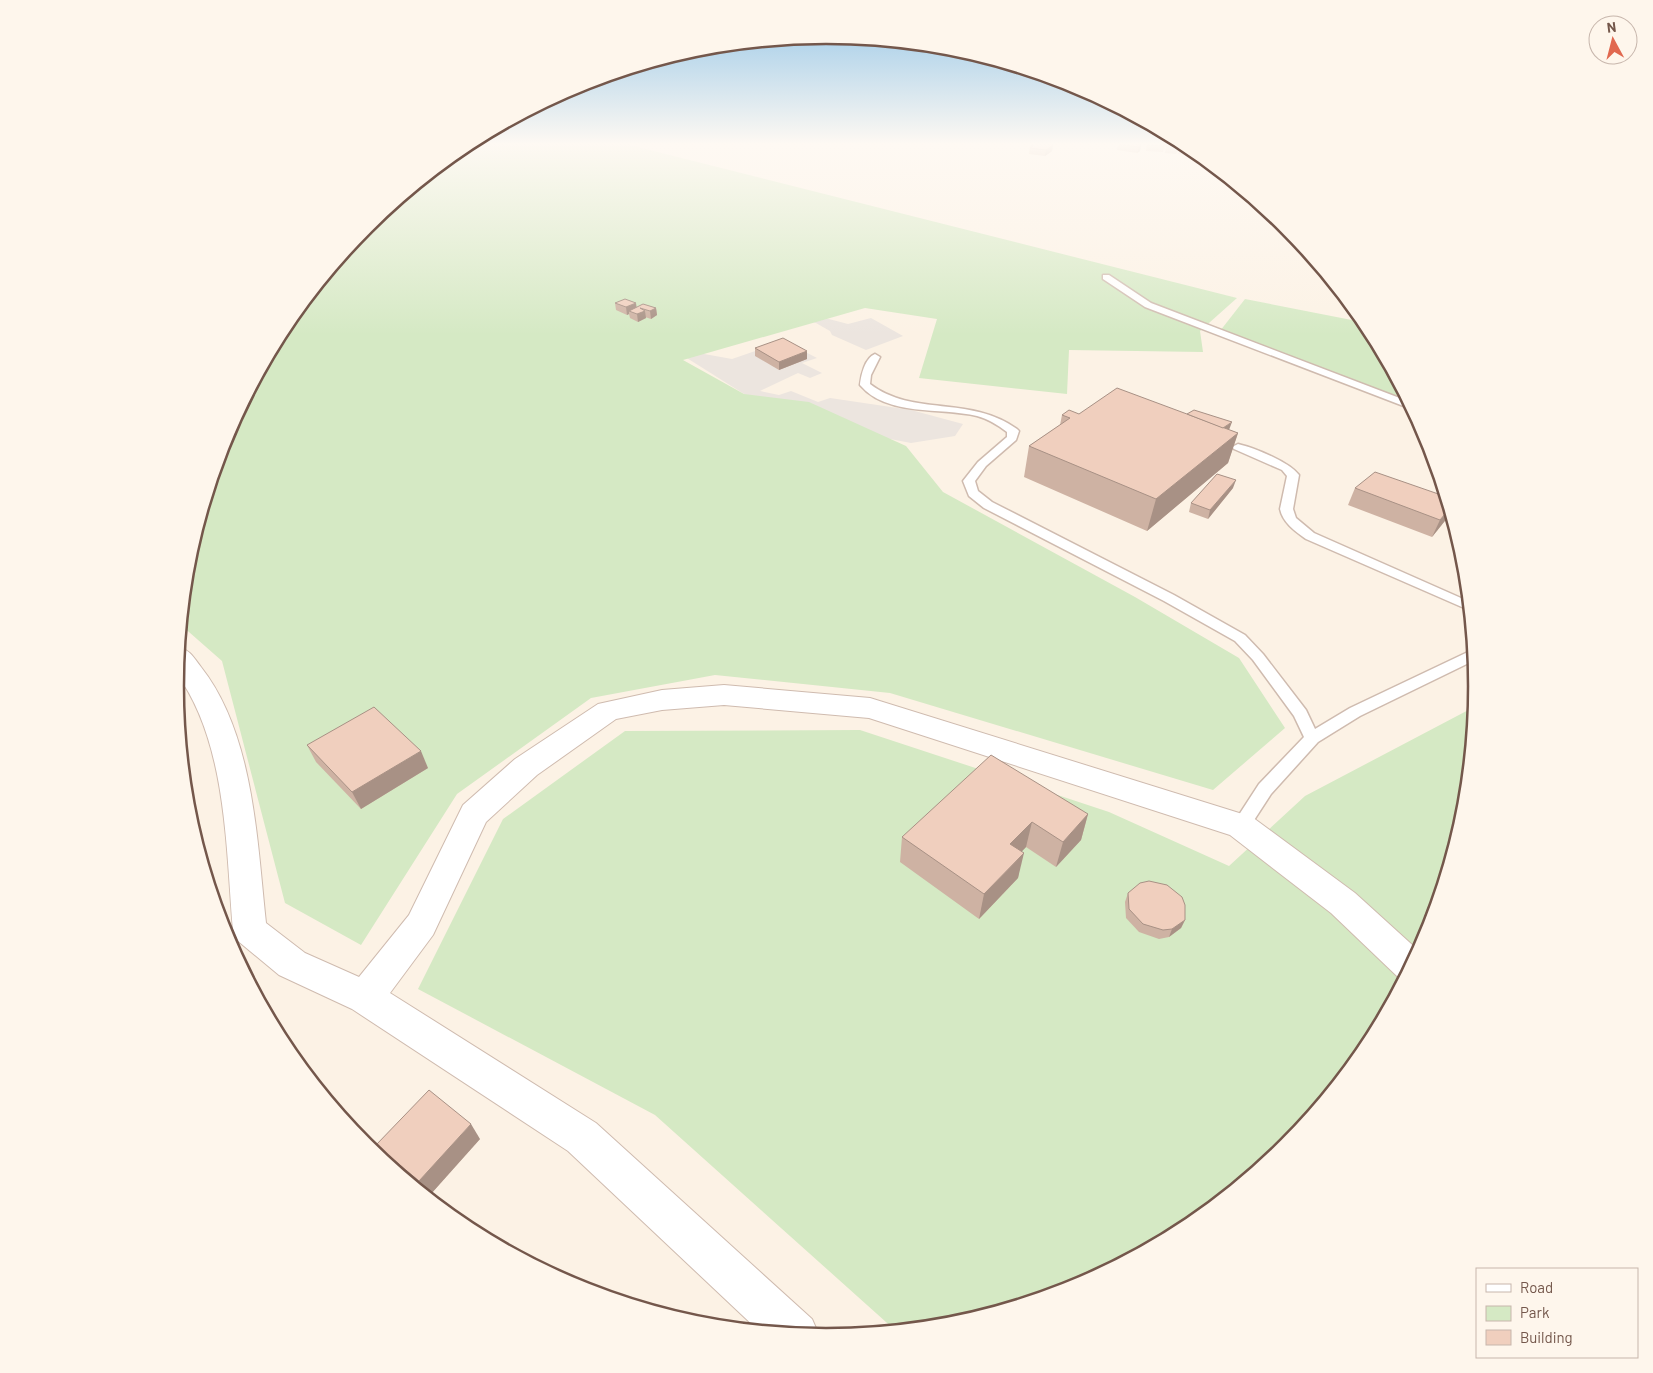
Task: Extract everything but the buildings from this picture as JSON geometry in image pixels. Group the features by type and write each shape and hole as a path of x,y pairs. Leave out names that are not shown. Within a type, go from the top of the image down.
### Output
{"street":[{"path":"185,663 193,672 216,718 236,800 250,930 292,964 365,996 582,1137 789,1328"},
{"path":"365,996 421,925 474,814 526,767 608,712 662,700 724,695 870,708 1241,826 1343,903 1407,962"}],"lane":[{"path":"1106,278 1148,305 1404,404"},
{"path":"875,357 866,375 865,385 872,392 890,400 970,412 997,420 1013,431 1012,438 982,464 968,481 973,493 988,505 1169,598 1240,638 1258,657 1301,714 1312,738"},
{"path":"1238,447 1286,468 1293,475 1285,505 1291,522 1310,536 1464,604"},
{"path":"1241,826 1265,789 1312,738 1355,712 1468,657"}],"shaded area":[{"path":"806,313 848,324 871,318 903,336 866,350 832,335 830,331 816,323 799,318"},
{"path":"784,341 817,358 802,363 822,373 810,378 798,373 760,391 779,395 791,391 818,402 830,398 911,410 963,424 955,436 911,443 864,434 752,399 682,355 693,352 732,359"}],"green space":[{"path":"399,207 876,207 1237,298 1200,331 1203,352 1069,350 1067,394 919,378 937,319 865,308 683,360 744,394 809,402 906,446 943,492 1135,597 1239,658 1285,728 1213,790 890,693 715,675 591,698 457,794 361,945 285,903 222,661 186,630 196,561 206,520 218,480 233,441 250,402 292,329 343,263"},
{"path":"1245,299 1355,321 1383,365 1401,398 1220,331"},
{"path":"1468,710 1464,770 1457,812 1435,893 1403,971 1361,1044 1310,1110 1281,1141 1250,1170 1184,1221 1111,1263 1072,1280 1033,1295 952,1317 890,1326 655,1115 418,989 503,819 625,731 860,730 1109,812 1229,866 1305,796"}]}
